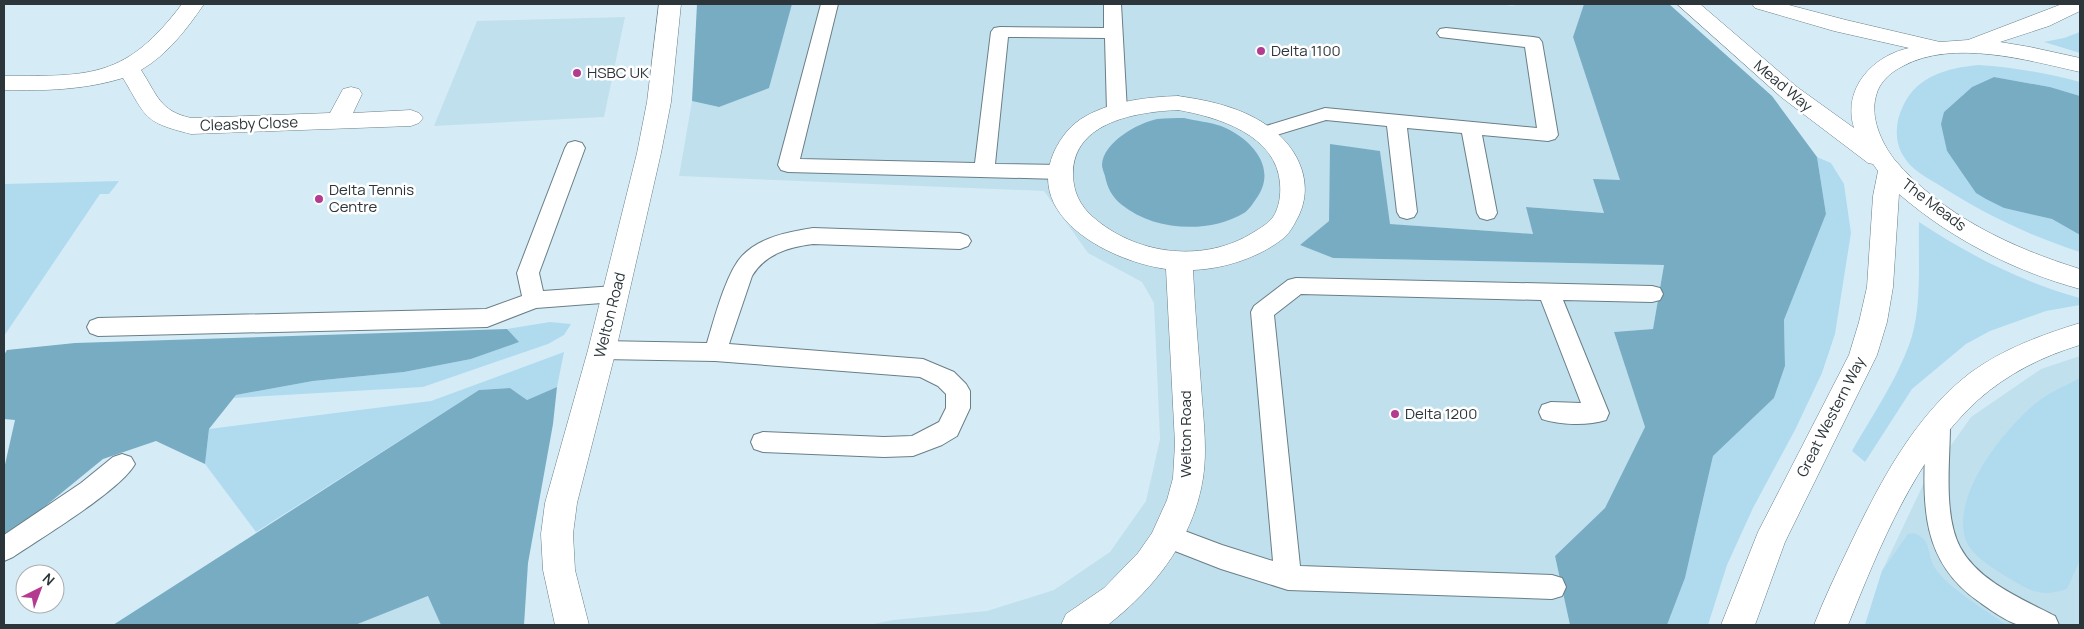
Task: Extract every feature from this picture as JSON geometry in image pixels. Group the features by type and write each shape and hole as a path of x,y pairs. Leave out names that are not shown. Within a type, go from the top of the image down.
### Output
{"street":[{"path":"4,83 55,83 103,76 128,68 160,43 193,4"},
{"name":"Welton Road","path":"572,625 559,570 557,534 561,502 602,350 659,102 668,40 670,4"},
{"name":"Mead Way","path":"1688,4 1796,97 1886,165"},
{"path":"1762,4 1833,24 1953,48 2042,21 2079,4"},
{"name":"The Meads","path":"2080,65 2022,52 1953,48 1926,51 1898,60 1877,73 1870,82 1862,102 1862,113 1869,138 1886,165 1929,206 1982,240 2024,260 2080,279"},
{"name":"Cleasby Close","path":"128,68 151,108 159,116 172,122 208,126 411,118"},
{"path":"338,120 351,94"},
{"path":"1178,103 1194,105 1238,118 1263,133 1284,154 1294,179 1292,204 1278,228 1252,247 1218,258 1179,261 1140,255 1106,241 1079,220 1064,196 1060,172 1065,152 1077,136 1095,121 1117,111 1146,104 1178,103"},
{"name":"Great Western Way","path":"1738,625 1770,542 1803,470 1849,386 1863,355 1873,322 1880,287 1886,196 1886,165"},
{"name":"Welton Road","path":"1078,625 1097,615 1135,581 1166,536 1181,506 1188,478 1190,434 1179,261"},
{"path":"1831,625 1853,571 1874,530 1915,457 1938,424 1956,403 1979,383 2003,368 2054,342 2080,334"}],"lane":[{"path":"830,4 788,165 1060,172"},
{"path":"1112,4 1117,111"},
{"path":"984,170 1000,32 1114,33"},
{"path":"1263,133 1325,114 1548,135 1533,42 1446,33"},
{"path":"1396,121 1407,212"},
{"path":"1471,128 1487,213"},
{"path":"534,300 528,273 575,148"},
{"path":"715,352 741,275 749,262 767,248 788,240 812,236 960,241"},
{"path":"1288,578 1262,312 1296,286 1652,294"},
{"path":"1549,292 1597,413 1551,412"},
{"path":"98,327 487,318 534,300 615,294"},
{"path":"602,350 715,352 923,368 946,378 958,391 958,408 948,429 933,438 913,446 884,447 763,442"},
{"path":"1938,424 1938,505 1942,535 1951,556 1968,576 1991,594 2045,625"},
{"path":"4,549 82,496 122,464"},
{"path":"1166,536 1221,558 1288,578 1552,586"}],"shaded area":[{"path":"697,4 792,4 769,88 719,107 692,101"},
{"path":"792,4 1503,4 1511,6 1521,4 1584,4 1573,37 1621,180 1604,213 1527,207 1533,234 1389,224 1380,151 1330,145 1329,221 1300,245 1333,258 1664,265 1653,329 1614,332 1645,427 1605,508 1555,556 1570,625 869,625 893,620 987,611 1054,590 1110,552 1146,501 1160,439 1154,303 1142,282 1088,253 1044,191 679,176 692,101 719,107"},
{"path":"1584,4 1669,4 1772,96 1817,157 1826,214 1784,320 1785,366 1774,398 1713,456 1685,578 1667,625 1570,625 1555,556 1605,508 1645,427 1614,332 1653,329 1664,265 1333,258 1300,245 1329,221 1330,144 1380,151 1390,224 1533,234 1526,207 1604,213 1593,179 1620,180 1573,37"},
{"path":"625,17 604,117 434,126 477,21"},
{"path":"2080,32 2080,53 2044,42 2064,38"},
{"path":"1978,65 2029,71 2080,82 2080,96 2050,87 1994,77 1972,87 1944,112 1947,151 1959,167 2004,208 2052,219 2080,235 2080,252 2025,231 1956,196 1911,166 1901,151 1897,138 1898,119 1903,106 1916,87 1944,71"},
{"path":"1994,77 2050,87 2080,96 2080,235 2052,219 2004,208 1976,193 1947,151 1941,124 1944,112 1972,87"},
{"path":"1184,118 1221,126 1232,131 1251,146 1258,155 1263,165 1262,187 1256,199 1244,213 1230,220 1215,224 1182,227 1150,220 1135,214 1118,202 1110,192 1102,165 1108,149 1115,141 1132,129 1149,121"},
{"path":"1817,157 1831,163 1844,184 1851,233 1835,334 1822,373 1795,430 1753,508 1727,565 1708,625 1667,625 1685,578 1713,456 1774,398 1785,366 1784,320 1826,214"},
{"path":"119,181 109,194 100,194 4,336 4,184"},
{"path":"1919,222 1957,246 2017,276 2080,298 2080,305 2046,311 1990,331 1966,344 1912,389 1865,462 1852,451 1885,395 1907,351 1912,336 1917,308 1919,279"},
{"path":"550,322 571,324 564,335 548,344 423,387 234,398 236,395 313,381 404,372 471,359 518,342 507,329"},
{"path":"507,329 519,342 471,359 404,372 313,381 236,395 209,429 205,464 156,441 103,459 16,530 4,537 4,469 15,420 4,419 4,355 7,350 75,343"},
{"path":"564,352 557,387 527,400 510,388 479,390 256,532 205,464 209,429 431,401"},
{"path":"2080,356 2080,625 1865,625 1882,571 1923,485 1971,417 2041,369"},
{"path":"2080,378 2080,560 2067,589 2049,593 2036,592 1995,570 1972,550 1965,538 1963,520 1966,501 1974,481 1985,462 2012,426 2040,400"},
{"path":"557,387 553,424 528,563 524,625 441,625 428,596 355,625 113,625 479,390 510,388 527,400"},
{"path":"1914,533 1927,543 1932,563 1941,576 1958,591 2006,625 1865,625 1882,571 1908,534"},
{"path":"429,596 441,625 355,625 360,622"}],"place":[{"name":"Delta 1100","path":"1261,51"},
{"name":"HSBC UK","path":"577,73"},
{"name":"Delta Tennis Centre","path":"319,199"},
{"name":"Delta 1200","path":"1395,414"}]}
